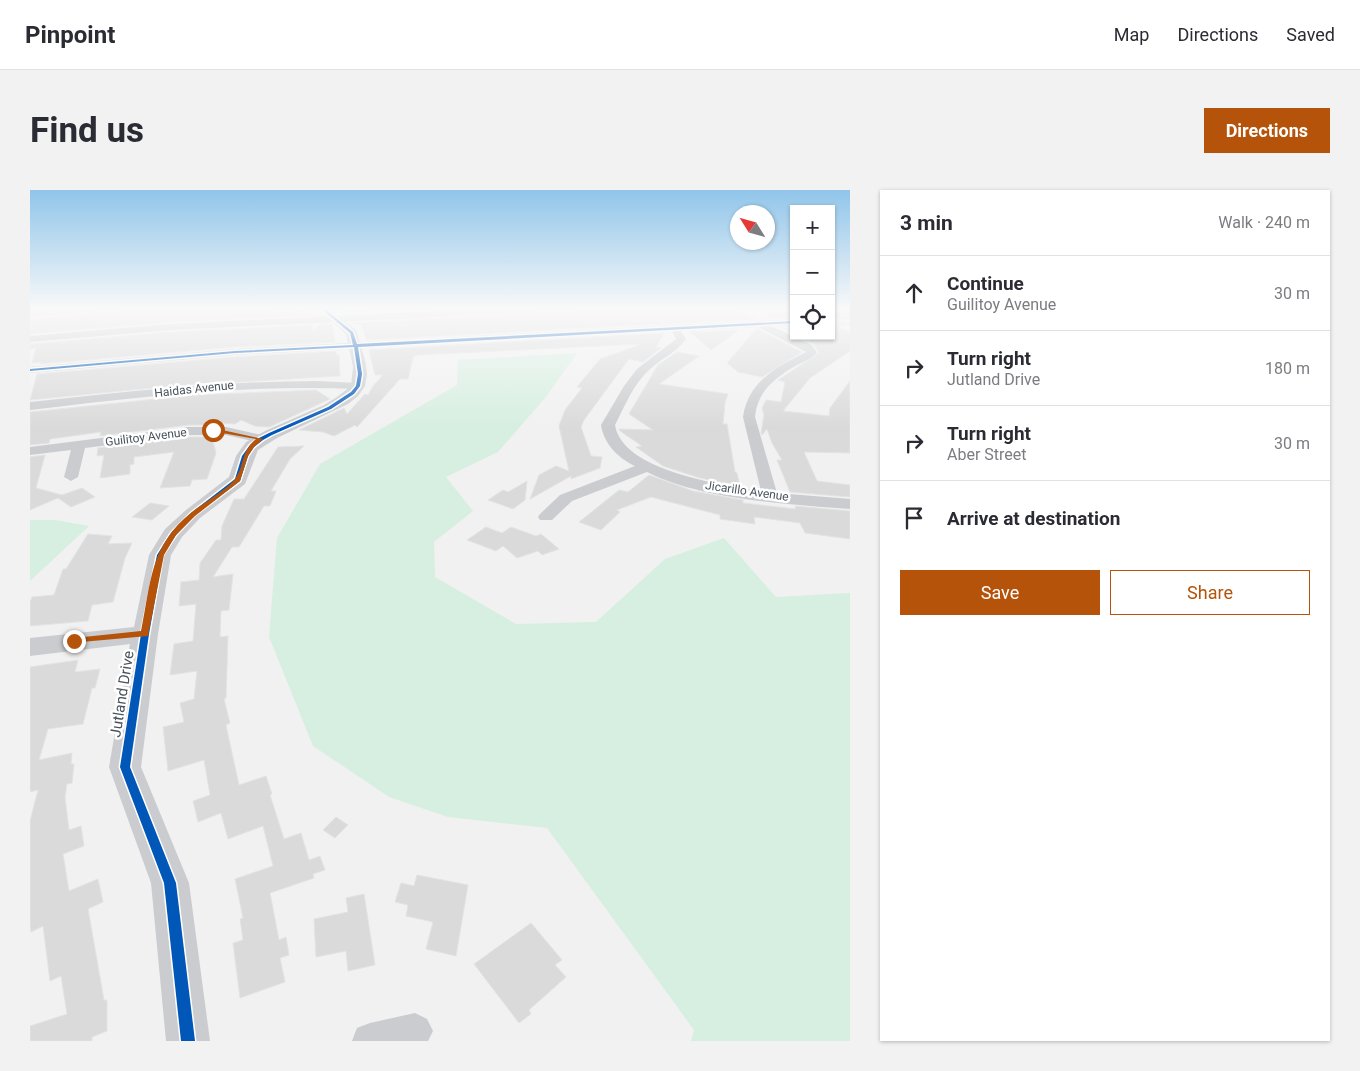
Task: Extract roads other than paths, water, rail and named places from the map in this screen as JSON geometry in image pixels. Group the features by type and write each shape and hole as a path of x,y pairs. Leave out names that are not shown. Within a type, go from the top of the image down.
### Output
{"street":[{"path":"30,370 177,356 295,349"},
{"path":"356,349 360,379 358,386"},
{"name":"Jicarillo Avenue","path":"672,349 647,365 636,375 608,425 615,445 629,457 646,467 672,477 715,489 850,504"},
{"path":"770,495 749,418 749,406 757,388 780,370 812,353 809,349"},
{"name":"Haidas Avenue","path":"30,406 246,384 305,382 358,386"},
{"name":"Jutland Drive","path":"188,1041 170,883 125,767 145,634 160,555 173,534 193,514 238,480 246,456 252,446 261,439 345,400 358,386"},
{"name":"Guilitoy Avenue","path":"30,450 205,430 226,431 261,439"},
{"path":"71,477 79,445"},
{"path":"546,517 557,505 576,493 646,467"},
{"path":"30,647 145,634"},
{"path":"370,1041 415,1031"}]}
